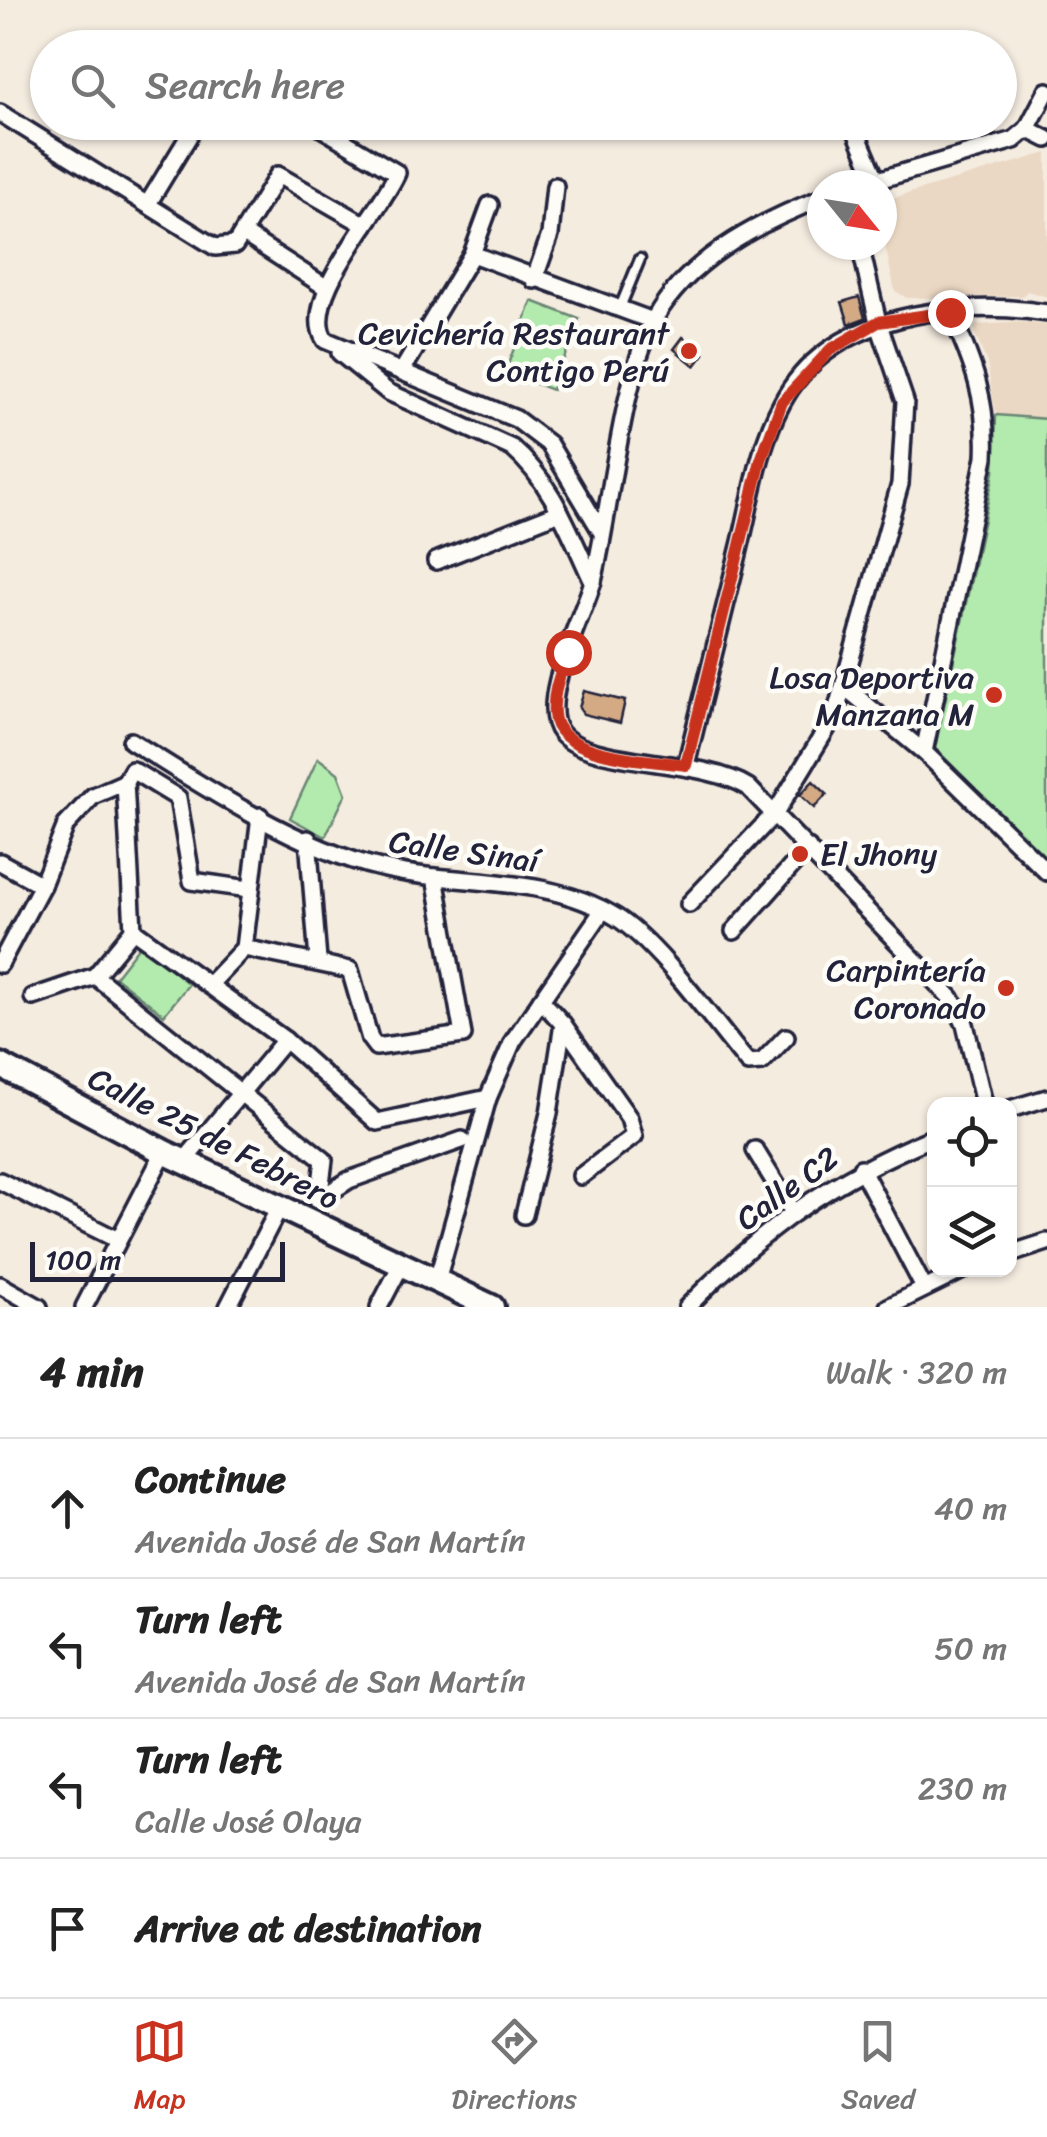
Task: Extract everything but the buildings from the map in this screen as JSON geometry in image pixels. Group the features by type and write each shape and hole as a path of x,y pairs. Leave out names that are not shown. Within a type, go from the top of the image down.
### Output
{"street":[{"path":"1017,135 1027,129 1047,91"},
{"path":"0,113 30,131"},
{"path":"1027,129 1047,139"},
{"path":"45,140 149,202 214,247 235,245 270,181 283,174 364,225"},
{"path":"149,202 187,140"},
{"path":"341,140 397,173 327,288 319,332 388,392 512,448 540,476 592,582"},
{"path":"857,140 865,170"},
{"path":"897,175 991,149 1007,140"},
{"path":"534,280 553,219 555,186"},
{"path":"807,204 722,249 686,279 654,322 638,361 592,582 555,692 559,731 589,750 686,765 737,780 776,812 958,1008 982,1097"},
{"path":"402,370 472,254 490,205"},
{"path":"244,234 327,288"},
{"path":"472,254 654,322"},
{"path":"688,904 776,812 846,688 905,450 905,401 878,322 864,260"},
{"path":"686,765 761,460 782,402 830,350 878,322 1014,308 1047,313"},
{"path":"924,752 985,457 987,420 978,371 950,312"},
{"path":"334,348 402,370 516,419 550,444 602,533"},
{"path":"436,562 560,512"},
{"path":"846,688 924,752 1047,872"},
{"name":"Calle Sinaí","path":"131,741 260,816 378,868 534,886 603,910 621,920 648,946 748,1064 762,1062 786,1038"},
{"path":"33,997 95,976 133,930 126,782 132,770 178,798 192,881 248,889"},
{"path":"0,964 42,885 66,826 92,796 126,782"},
{"path":"209,985 244,948 248,889 260,816"},
{"path":"308,840 318,960"},
{"path":"734,931 808,848"},
{"path":"0,862 42,885"},
{"path":"244,948 318,960 352,972 370,1039 376,1048 463,1035 435,877"},
{"path":"436,1284 488,1098 518,1032 603,910"},
{"path":"133,930 285,1040 380,1123 488,1098"},
{"path":"95,976 324,1160 318,1200 307,1222"},
{"path":"540,1000 564,1024 630,1118 634,1136 581,1176"},
{"path":"524,1214 549,1113 564,1024"},
{"path":"84,1307 118,1240 174,1156 240,1092 285,1040"},
{"name":"Calle 25 de Febrero","path":"0,1065 400,1268 492,1307"},
{"path":"1017,1107 1047,1098"},
{"path":"318,1200 349,1180 462,1140"},
{"name":"Calle C2","path":"688,1307 793,1212 861,1168 927,1140"},
{"path":"754,1150 793,1212"},
{"path":"861,1168 923,1286"},
{"path":"0,1181 118,1240"},
{"path":"228,1307 279,1208"},
{"path":"1017,1252 1047,1242"},
{"path":"379,1307 400,1268"},
{"path":"888,1307 946,1277"},
{"path":"0,1285 39,1307"}],"lane":[{"path":"619,310 640,259"}],"shaded area":[{"path":"1047,153 1047,297 1027,291 1023,296 907,298 895,291 888,260 897,260 897,197"},
{"path":"976,325 1047,325 1047,419 996,415 987,363 974,332"}],"green space":[{"path":"532,301 579,319 552,390 505,372"},
{"path":"996,415 1047,419 1047,861 935,748 994,472"},
{"path":"318,758 338,773 346,794 325,837 290,818"},
{"path":"140,945 189,984 164,1015 115,977"}],"place":[{"name":"Cevichería Restaurant Contigo Perú","path":"689,351"},
{"name":"Losa Deportiva Manzana M","path":"994,695"},
{"name":"El Jhony","path":"800,854"},
{"name":"Carpintería Coronado","path":"1006,988"}],"route":[{"path":"568,652 555,692 554,713 555,723 566,738 589,750 686,765 761,460 782,402 830,350 878,322 950,312"}]}
